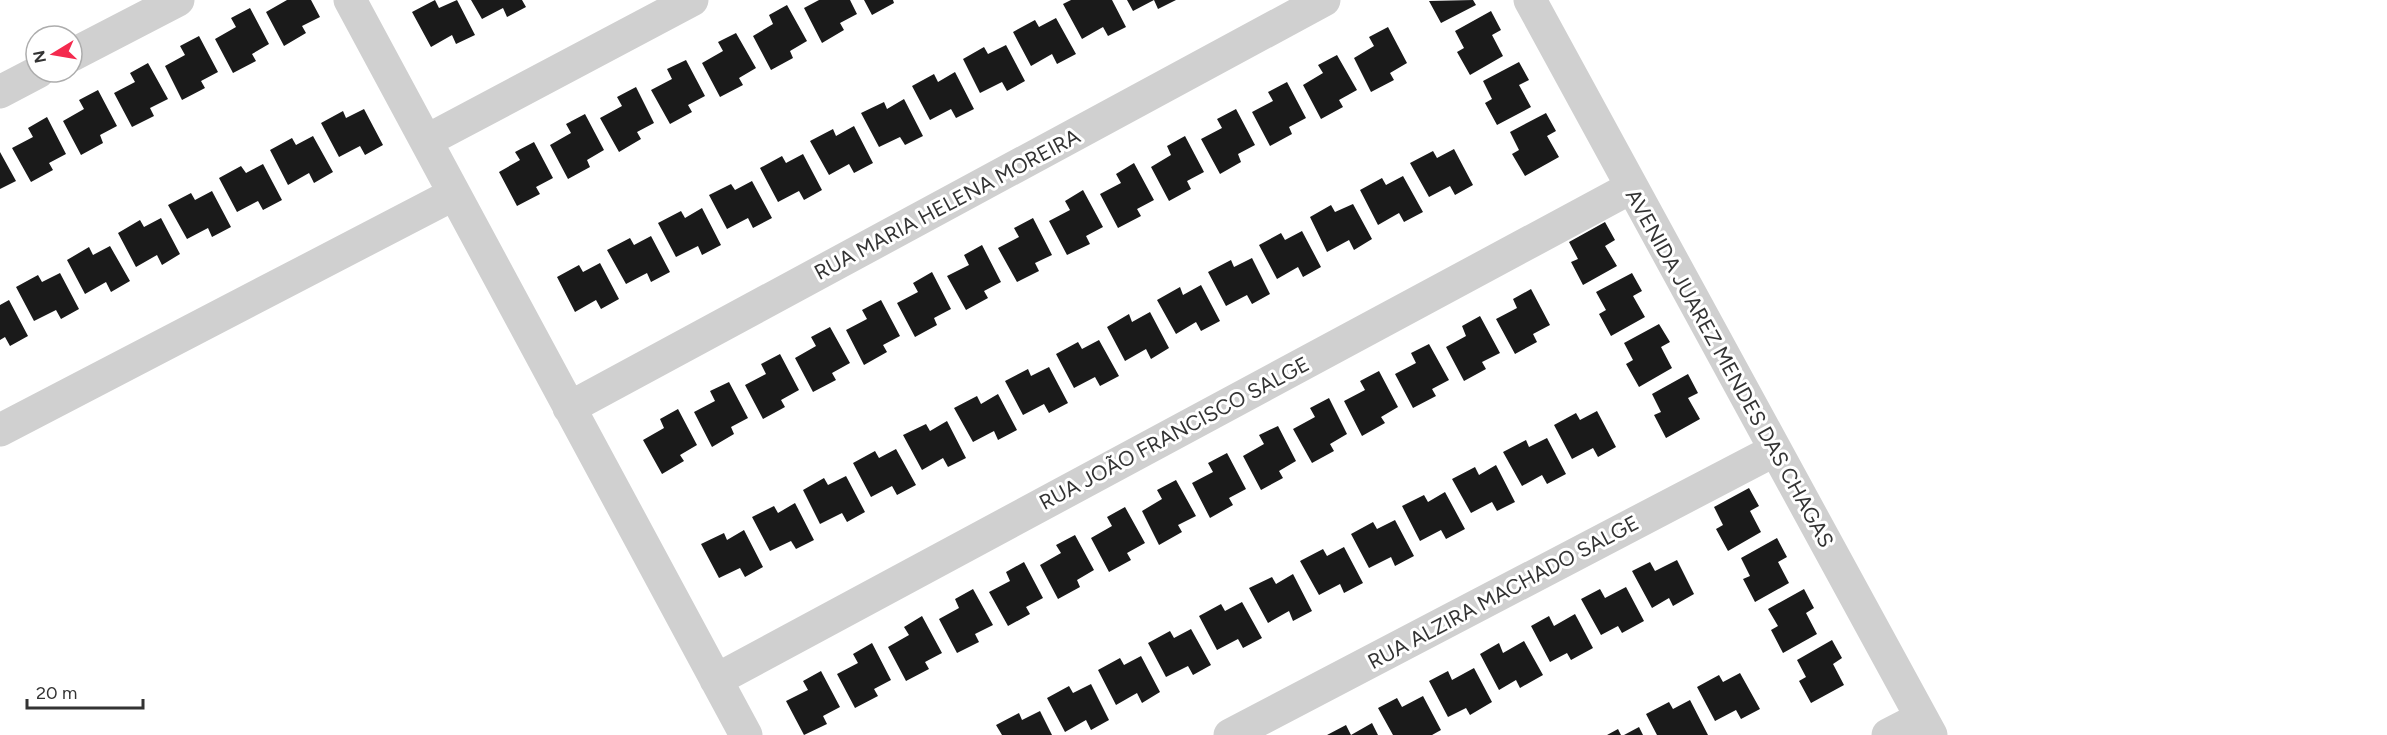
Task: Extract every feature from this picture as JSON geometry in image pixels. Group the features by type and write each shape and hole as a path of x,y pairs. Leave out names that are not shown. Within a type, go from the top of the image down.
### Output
{"street":[{"path":"84,49 178,0"},
{"path":"350,0 746,735"},
{"path":"426,141 692,0"},
{"name":"RUA MARIA HELENA MOREIRA","path":"570,408 1324,0"},
{"name":"AVENIDA JUAREZ MENDES DAS CHAGAS","path":"1530,0 1926,726"},
{"path":"0,92 24,79"},
{"name":"RUA JOÃO FRANCISCO SALGE","path":"716,680 1632,187"},
{"path":"0,430 454,194"},
{"name":"RUA ALZIRA MACHADO SALGE","path":"1230,735 1775,450"},
{"path":"1888,735 1926,726"}],"building":[{"path":"287,0 311,0 320,17 302,26 306,33 284,46 266,12"},
{"path":"435,0 439,8 457,0 475,35 456,44 452,35 431,47 412,12"},
{"path":"471,0 522,0 526,7 507,17 503,8 482,19"},
{"path":"819,0 850,0 857,14 840,23 844,30 822,43 804,8"},
{"path":"864,0 893,0 894,3 872,15"},
{"path":"1071,0 1112,0 1126,27 1108,36 1103,27 1082,39 1063,4"},
{"path":"1127,0 1154,0 1133,11"},
{"path":"1154,0 1176,0 1158,9"},
{"path":"1473,0 1476,5 1441,23 1429,1"},
{"path":"787,5 807,41 790,51 793,58 771,70 753,36 773,24 769,15"},
{"path":"250,8 269,44 252,54 256,61 233,73 215,39 236,27 231,18"},
{"path":"1491,11 1501,30 1492,35 1503,56 1470,75 1457,52 1464,48 1455,31"},
{"path":"1056,18 1076,54 1057,64 1052,54 1031,66 1013,32 1035,20 1039,27"},
{"path":"1388,27 1407,63 1390,73 1394,80 1371,92 1354,58 1374,46 1369,37"},
{"path":"736,33 756,68 739,78 743,85 720,97 702,63 723,51 718,42"},
{"path":"199,36 218,72 201,81 205,88 182,100 165,66 185,55 180,46"},
{"path":"1006,45 1025,81 1007,91 1002,82 980,93 963,59 984,47 988,54"},
{"path":"1337,55 1357,90 1339,100 1343,107 1321,119 1303,85 1323,73 1318,65"},
{"path":"686,60 705,96 688,105 692,112 670,124 651,90 672,79 667,69"},
{"path":"1519,62 1529,80 1519,85 1531,107 1497,125 1485,103 1492,99 1483,81"},
{"path":"148,63 168,99 150,108 154,116 132,127 114,93 135,82 130,73"},
{"path":"955,72 974,109 956,118 951,109 930,120 912,86 934,74 938,82"},
{"path":"1287,82 1306,118 1289,127 1292,134 1270,146 1252,112 1273,101 1268,92"},
{"path":"636,87 654,123 637,132 641,139 619,152 600,118 622,106 617,97"},
{"path":"98,90 117,126 100,135 103,143 81,155 63,121 84,109 79,100"},
{"path":"904,99 923,136 905,145 900,137 879,147 861,113 884,102 887,109"},
{"path":"364,109 383,145 365,155 360,146 339,157 321,123 343,111 346,118"},
{"path":"1236,109 1255,145 1238,154 1241,162 1220,174 1201,139 1222,128 1217,119"},
{"path":"1546,113 1556,131 1547,136 1559,157 1525,176 1512,154 1519,150 1510,132"},
{"path":"585,114 604,150 587,160 590,167 568,179 550,145 571,133 566,124"},
{"path":"47,117 66,154 49,163 53,170 31,182 12,148 33,137 28,128"},
{"path":"854,126 873,163 854,173 849,164 829,175 810,141 833,129 836,136"},
{"path":"313,136 333,172 314,183 309,173 288,185 270,150 292,138 296,145"},
{"path":"1185,136 1204,172 1187,181 1191,189 1169,201 1151,167 1171,155 1167,146"},
{"path":"534,142 553,178 536,187 540,194 517,206 499,172 520,160 515,152"},
{"path":"1454,149 1473,185 1455,195 1450,186 1429,197 1410,163 1433,151 1437,158"},
{"path":"0,152 16,181 0,189"},
{"path":"803,154 822,190 804,200 799,191 778,202 760,168 782,156 786,163"},
{"path":"1134,163 1154,200 1137,209 1141,216 1118,228 1100,194 1121,183 1116,174"},
{"path":"263,164 282,200 263,210 258,201 237,212 219,178 241,166 246,173"},
{"path":"1403,176 1423,212 1404,222 1399,213 1378,225 1360,190 1382,178 1386,185"},
{"path":"752,181 772,218 753,228 748,218 727,229 709,195 731,184 735,190"},
{"path":"1083,190 1103,227 1086,236 1090,244 1067,255 1049,221 1070,210 1065,201"},
{"path":"212,191 231,227 212,237 208,228 187,239 168,205 191,193 195,200"},
{"path":"1353,204 1372,239 1354,250 1349,240 1327,252 1310,217 1331,205 1335,212"},
{"path":"702,208 721,245 702,255 698,246 676,257 658,223 681,211 685,218"},
{"path":"161,218 180,254 162,265 157,255 136,267 118,233 140,220 144,227"},
{"path":"1033,218 1052,255 1035,263 1039,271 1017,282 998,248 1019,237 1014,228"},
{"path":"1605,222 1615,240 1605,246 1617,266 1583,285 1571,262 1578,259 1569,242"},
{"path":"1302,231 1321,267 1303,277 1298,267 1277,279 1259,245 1281,233 1285,240"},
{"path":"651,236 670,272 651,282 647,273 626,284 607,250 630,238 634,245"},
{"path":"982,245 1001,282 984,291 988,298 966,310 947,276 969,265 964,255"},
{"path":"110,246 130,281 111,292 106,282 85,294 67,260 89,247 93,255"},
{"path":"1252,258 1270,294 1252,304 1247,295 1226,306 1208,272 1231,260 1234,267"},
{"path":"600,263 619,299 601,309 596,300 575,312 557,277 579,265 583,272"},
{"path":"932,272 951,309 934,318 937,325 915,337 897,303 918,292 913,283"},
{"path":"60,273 79,309 61,319 56,310 34,321 16,287 38,275 42,282"},
{"path":"1632,273 1642,291 1633,296 1645,317 1611,336 1599,314 1606,310 1596,292"},
{"path":"1201,285 1220,321 1201,331 1196,322 1176,334 1157,300 1180,287 1183,295"},
{"path":"1531,289 1550,325 1533,334 1537,342 1515,354 1496,319 1517,308 1513,299"},
{"path":"9,300 28,336 10,346 5,337 0,340 0,305"},
{"path":"881,300 900,336 883,345 887,352 864,365 846,330 867,319 862,310"},
{"path":"1150,312 1169,348 1151,359 1146,349 1125,361 1107,327 1129,314 1132,322"},
{"path":"1480,316 1500,353 1482,362 1486,369 1464,381 1446,347 1466,336 1462,326"},
{"path":"1659,324 1670,342 1661,347 1672,368 1639,387 1626,364 1633,360 1624,343"},
{"path":"830,327 850,363 832,373 836,380 813,392 795,358 816,346 811,337"},
{"path":"1099,340 1119,376 1100,386 1095,377 1074,388 1056,354 1078,342 1082,349"},
{"path":"1429,344 1449,380 1432,389 1436,396 1413,408 1395,374 1416,363 1411,353"},
{"path":"780,354 799,390 781,400 785,407 763,419 745,385 766,374 761,364"},
{"path":"1049,367 1068,403 1049,413 1044,404 1023,415 1005,381 1028,369 1031,376"},
{"path":"1379,371 1398,407 1381,417 1385,423 1362,436 1344,401 1365,390 1360,381"},
{"path":"1688,374 1698,393 1688,398 1700,419 1666,438 1654,415 1661,412 1652,394"},
{"path":"729,382 748,418 731,427 734,434 712,447 694,412 715,401 710,391"},
{"path":"998,394 1017,430 998,440 994,431 973,442 954,408 977,396 981,404"},
{"path":"1329,398 1347,434 1330,444 1334,451 1312,463 1293,429 1315,417 1310,408"},
{"path":"678,409 697,445 680,455 684,461 662,474 643,440 664,428 660,419"},
{"path":"1597,411 1616,447 1598,457 1593,448 1572,459 1554,425 1576,413 1580,420"},
{"path":"947,421 966,458 948,467 943,458 922,470 903,435 926,424 930,431"},
{"path":"1278,426 1296,461 1279,471 1283,478 1261,490 1243,456 1264,444 1259,435"},
{"path":"1547,438 1566,474 1547,484 1542,475 1522,486 1503,452 1526,440 1529,447"},
{"path":"896,449 916,485 897,495 892,486 871,497 853,463 875,451 879,458"},
{"path":"1227,453 1246,489 1229,498 1233,505 1210,518 1192,483 1213,472 1208,463"},
{"path":"1496,465 1515,502 1497,511 1492,502 1471,513 1452,479 1475,467 1479,475"},
{"path":"846,476 865,512 847,522 842,513 820,524 803,490 824,478 828,485"},
{"path":"1176,480 1196,516 1178,525 1182,532 1159,545 1142,511 1162,499 1157,490"},
{"path":"1749,488 1759,506 1750,511 1761,532 1728,551 1716,529 1723,525 1714,507"},
{"path":"1445,492 1465,529 1446,539 1441,530 1420,541 1402,506 1424,495 1428,502"},
{"path":"795,503 814,540 796,549 791,541 770,551 752,517 774,506 778,513"},
{"path":"1125,507 1145,543 1127,553 1131,560 1109,572 1091,538 1112,526 1107,517"},
{"path":"1395,520 1414,556 1395,566 1391,557 1369,568 1351,534 1373,522 1377,529"},
{"path":"744,530 763,567 745,577 740,568 719,578 701,544 724,533 727,540"},
{"path":"1075,535 1094,570 1077,580 1080,587 1058,599 1040,565 1061,553 1056,545"},
{"path":"1777,538 1787,557 1778,562 1789,583 1755,602 1743,579 1750,576 1741,558"},
{"path":"1344,547 1363,583 1344,593 1340,584 1319,595 1300,561 1323,549 1327,556"},
{"path":"1677,560 1694,594 1673,606 1669,598 1652,608 1632,571 1650,562 1655,571"},
{"path":"1024,562 1043,598 1026,607 1030,614 1008,626 989,592 1010,581 1006,572"},
{"path":"1293,574 1312,611 1293,621 1289,611 1268,623 1249,588 1272,577 1276,584"},
{"path":"1626,587 1644,621 1622,633 1618,626 1601,635 1581,599 1600,589 1605,598"},
{"path":"973,589 993,625 975,634 979,642 957,653 939,619 959,608 955,599"},
{"path":"1804,589 1814,608 1806,613 1817,634 1783,653 1771,630 1778,626 1768,609"},
{"path":"1242,602 1262,638 1243,648 1238,639 1217,650 1199,616 1221,604 1225,611"},
{"path":"1575,614 1593,648 1571,660 1567,653 1550,662 1531,626 1549,616 1554,626"},
{"path":"922,616 942,653 925,662 929,669 906,681 888,647 909,635 904,627"},
{"path":"1191,629 1211,665 1193,675 1188,666 1166,677 1148,643 1170,631 1174,638"},
{"path":"1832,640 1842,658 1833,664 1844,685 1811,703 1799,681 1806,677 1797,660"},
{"path":"1524,641 1543,675 1520,688 1516,680 1499,690 1480,654 1499,643 1503,653"},
{"path":"872,643 891,680 874,689 878,696 855,708 837,674 858,663 853,654"},
{"path":"1141,656 1160,692 1142,703 1137,693 1116,705 1098,670 1120,658 1124,665"},
{"path":"1474,668 1492,702 1470,715 1466,708 1448,717 1429,681 1448,671 1452,680"},
{"path":"821,671 840,707 823,716 827,724 804,735 786,701 808,690 803,681"},
{"path":"1740,673 1760,709 1741,719 1736,710 1715,721 1697,687 1719,675 1723,682"},
{"path":"1091,684 1109,720 1091,730 1086,720 1065,732 1047,698 1069,686 1073,693"},
{"path":"1423,696 1441,730 1432,735 1393,735 1378,708 1397,698 1402,707"},
{"path":"1690,700 1708,735 1657,735 1646,714 1669,702 1673,709"},
{"path":"1040,711 1052,735 1002,735 996,725 1019,713 1022,720"},
{"path":"1372,723 1378,735 1351,735"},
{"path":"1346,725 1351,735 1327,735"},
{"path":"1639,727 1643,735 1624,735"},
{"path":"1618,729 1621,735 1607,735"}]}
